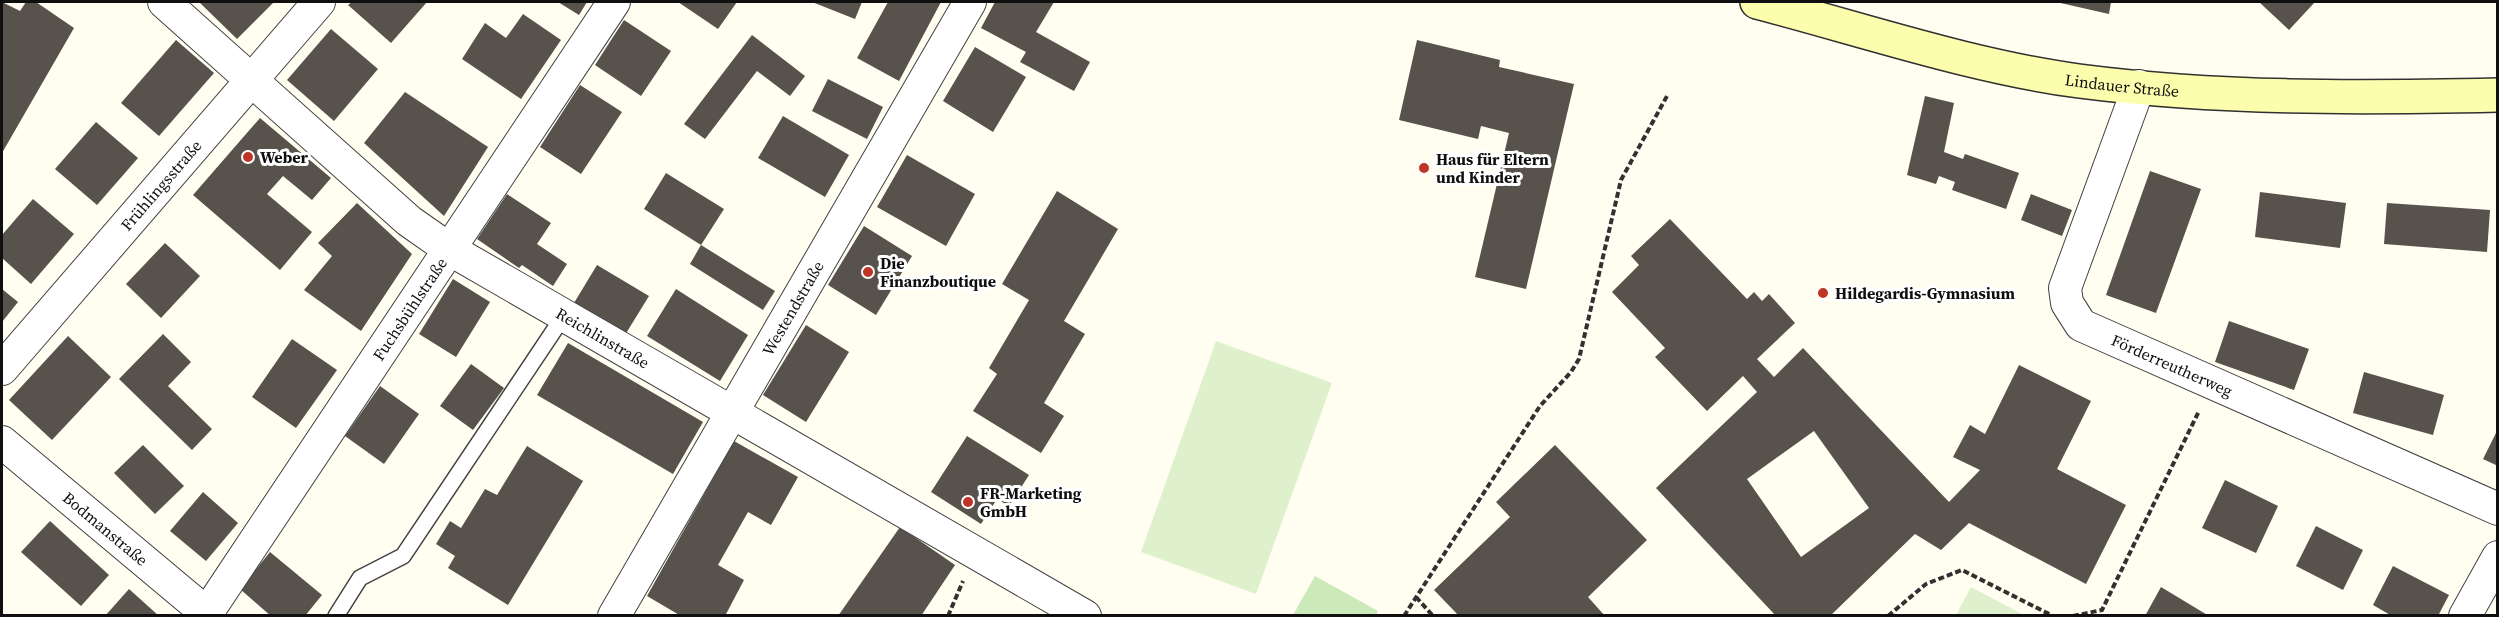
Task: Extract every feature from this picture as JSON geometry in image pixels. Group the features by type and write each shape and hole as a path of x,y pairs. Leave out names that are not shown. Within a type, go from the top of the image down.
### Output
{"street":[{"name":"Reichlinstraße","path":"164,2 409,221 449,249 563,317 1085,615"},
{"name":"Frühlingsstraße","path":"2,369 319,2"},
{"name":"Fuchsbühlstraße","path":"207,615 614,2"},
{"name":"Westendstraße","path":"614,615 970,2"},
{"name":"Lindauer Straße","path":"1757,2 1815,9 1998,65 2079,81 2279,98 2498,95"},
{"name":"Förderreutherweg","path":"2139,86 2065,288 2067,303 2081,325 2498,509"},
{"name":"Bodmanstraße","path":"2,442 207,615"},
{"path":"2465,615 2498,557"}],"lane":[{"path":"336,615 360,578 403,556 563,317"}],"path":[{"path":"1404,615 1540,406 1571,372 1579,359 1621,180 1666,96"},
{"path":"2073,615 2102,609 2213,383"},
{"path":"948,615 976,553"},
{"path":"1888,615 1926,584 1962,570 2053,615"},
{"path":"1416,597 1433,615"}],"green space":[{"path":"1216,341 1332,383 1256,594 1141,552"},
{"path":"1315,576 1378,611 1376,615 1293,615"},
{"path":"1971,587 2024,615 1956,615"}],"building":[{"path":"2,2 20,11 26,2 36,2 74,28 2,153"},
{"path":"199,2 274,2 237,39"},
{"path":"352,2 427,2 391,43 348,5"},
{"path":"558,2 587,2 579,15"},
{"path":"678,2 737,2 718,29"},
{"path":"812,2 862,2 855,19"},
{"path":"888,2 941,2 899,81 857,58"},
{"path":"995,2 1054,2 1036,32 1090,62 1074,91 1020,62 1026,52 981,28"},
{"path":"2056,2 2111,2 2109,14"},
{"path":"2259,2 2315,2 2289,30"},
{"path":"523,14 561,40 521,99 462,59 485,23 506,38"},
{"path":"624,20 671,51 641,96 595,65"},
{"path":"331,29 378,69 334,121 287,80"},
{"path":"752,35 805,76 790,96 757,71 705,139 684,124"},
{"path":"176,40 214,73 159,136 121,103"},
{"path":"1417,40 1500,60 1499,67 1574,84 1526,289 1475,277 1509,133 1481,126 1478,139 1399,120"},
{"path":"975,47 1026,77 993,132 943,101"},
{"path":"828,79 883,107 867,139 812,111"},
{"path":"580,85 622,112 581,174 540,147"},
{"path":"405,92 488,147 444,216 364,143"},
{"path":"1925,96 1954,103 1944,152 1963,159 1965,154 2019,173 2006,209 1952,190 1955,182 1939,176 1936,184 1907,175"},
{"path":"783,116 849,155 825,197 758,158"},
{"path":"260,118 331,178 312,200 283,176 267,194 312,232 280,270 193,195"},
{"path":"96,122 138,158 97,205 55,169"},
{"path":"907,155 975,194 946,246 877,207"},
{"path":"2150,171 2201,189 2156,313 2106,295"},
{"path":"666,173 724,209 701,245 644,209"},
{"path":"1057,191 1118,229 1064,321 1085,334 1044,403 1064,416 1041,453 973,411 997,374 989,368 1029,300 1002,284"},
{"path":"2260,192 2346,203 2340,248 2255,237"},
{"path":"507,194 551,223 537,244 567,264 553,286 522,265 519,268 477,239"},
{"path":"2031,194 2072,210 2062,236 2021,220"},
{"path":"33,199 74,234 31,284 2,258 2,235"},
{"path":"357,203 412,254 361,331 304,290 332,256 318,243"},
{"path":"2387,203 2490,210 2487,252 2384,244"},
{"path":"1670,219 1747,299 1754,292 1762,301 1769,294 1795,323 1757,359 1774,377 1803,348 1949,502 1980,470 1953,457 1970,425 1985,434 2019,365 2091,401 2057,469 2126,505 2086,584 1969,523 1941,550 1915,534 1830,616 1776,616 1656,488 1757,392 1743,376 1707,411 1655,357 1665,348 1612,292 1639,265 1631,256","holes":["1814,431 1869,508 1801,557 1747,479"]},
{"path":"864,226 912,256 876,315 828,285"},
{"path":"165,243 200,276 161,318 126,284"},
{"path":"701,245 775,291 763,310 690,264"},
{"path":"597,265 649,296 625,335 574,303"},
{"path":"453,279 490,302 456,357 419,334"},
{"path":"2,289 18,302 2,322"},
{"path":"676,289 748,335 720,381 647,336"},
{"path":"2229,321 2309,349 2294,390 2215,362"},
{"path":"806,325 849,352 806,422 763,395"},
{"path":"163,334 191,362 168,386 212,429 192,450 119,379"},
{"path":"68,336 111,377 52,440 9,400"},
{"path":"292,339 337,370 296,428 252,397"},
{"path":"568,343 703,422 673,474 537,395"},
{"path":"471,364 504,388 473,430 440,406"},
{"path":"2364,372 2444,395 2433,435 2353,413"},
{"path":"380,386 419,414 384,464 345,436"},
{"path":"2498,429 2498,466 2483,459"},
{"path":"967,436 1029,475 1009,506 997,499 981,524 931,492"},
{"path":"734,441 798,477 771,525 748,512 718,565 744,580 725,616 681,616 647,596"},
{"path":"143,445 184,486 155,514 114,473"},
{"path":"1555,445 1647,540 1588,597 1605,616 1459,616 1434,590 1510,517 1496,502"},
{"path":"527,446 583,481 508,605 448,568 455,556 436,544 450,521 461,528 485,489 497,495"},
{"path":"2225,480 2278,506 2256,553 2202,528"},
{"path":"203,492 238,523 206,561 170,531"},
{"path":"50,521 109,575 81,606 21,552"},
{"path":"2316,526 2363,550 2343,590 2296,566"},
{"path":"900,527 955,565 921,616 838,616"},
{"path":"270,552 322,595 305,616 271,616 240,589"},
{"path":"2393,566 2449,595 2438,616 2392,616 2373,605"},
{"path":"2161,587 2209,616 2145,616"},
{"path":"129,589 159,616 105,616"}],"place":[{"name":"Weber","path":"248,157"},
{"name":"Haus für Eltern und Kinder","path":"1424,168"},
{"name":"Die Finanzboutique","path":"868,272"},
{"name":"Hildegardis-Gymnasium","path":"1823,293"},
{"name":"FR-Marketing GmbH","path":"968,502"}]}
